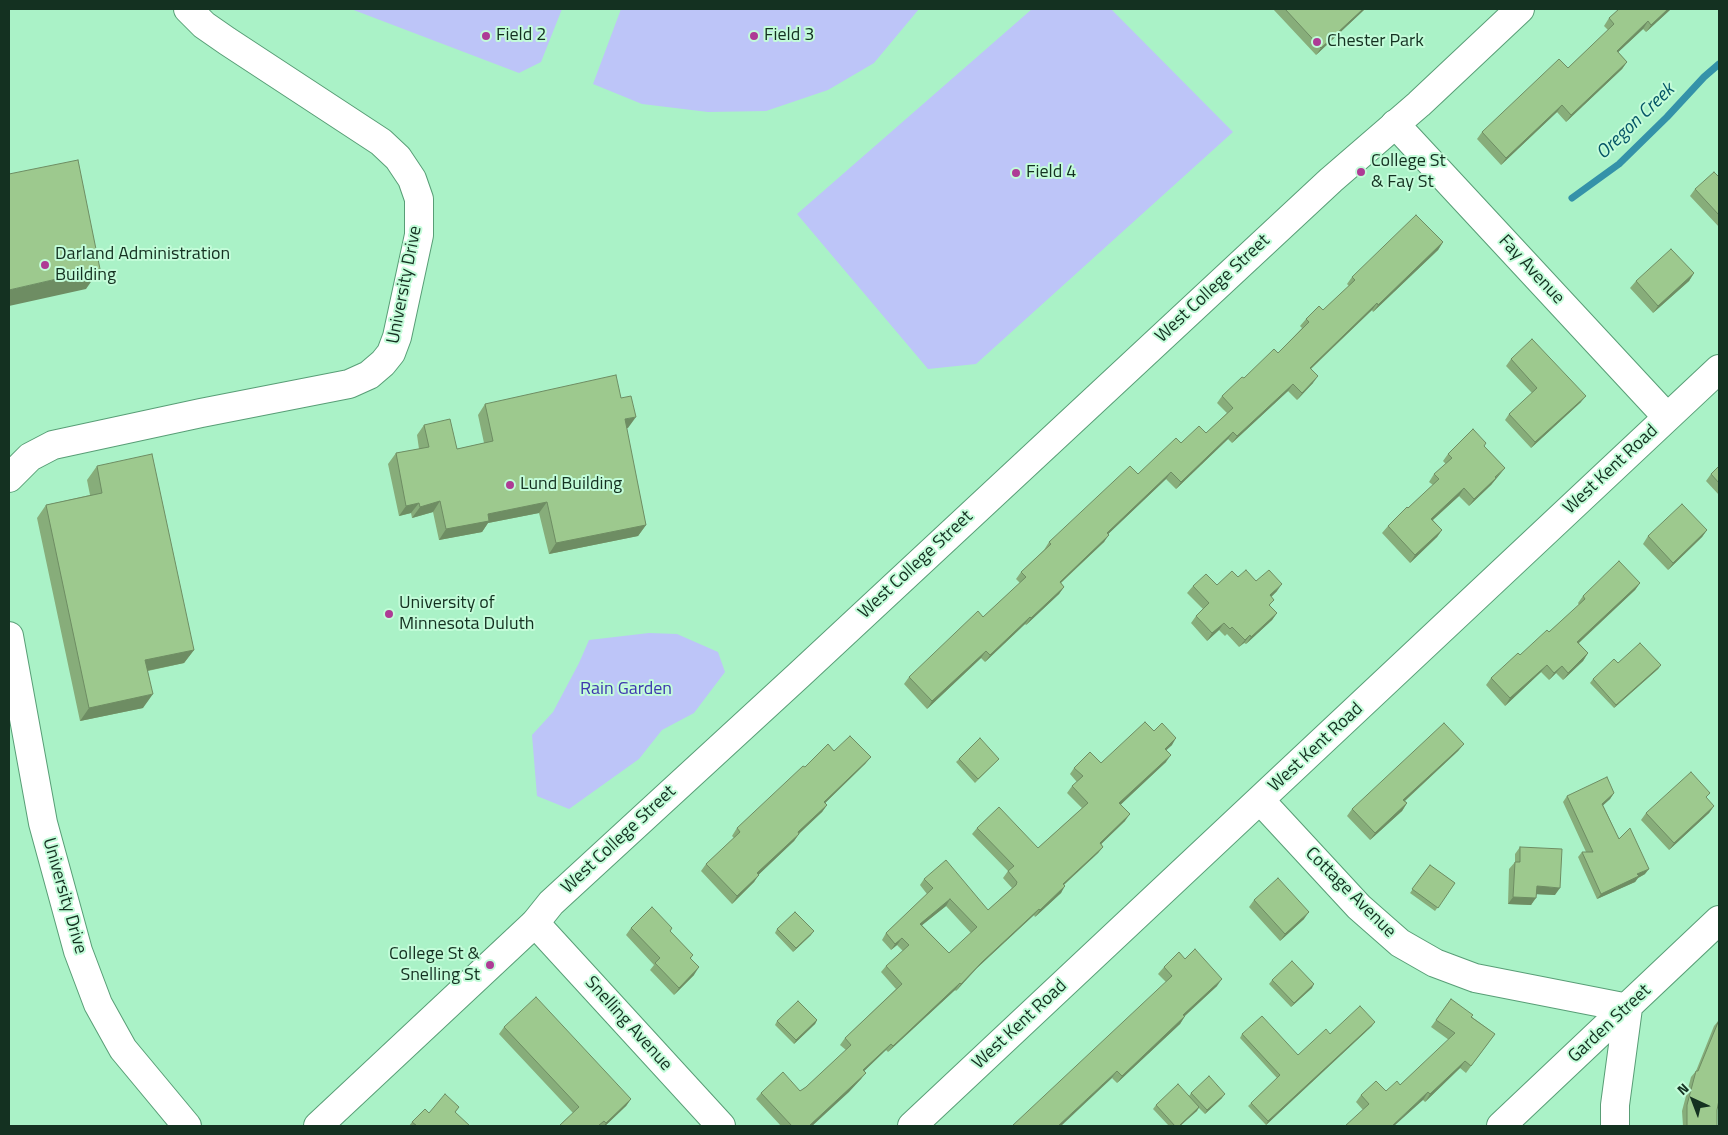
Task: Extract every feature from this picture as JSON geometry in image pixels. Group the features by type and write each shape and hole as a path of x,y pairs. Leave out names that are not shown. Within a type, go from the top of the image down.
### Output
{"street":[{"name":"University Drive","path":"9,478 30,457 53,445 349,384 369,376 391,353 397,337 419,235 419,199 412,179 398,158 381,142 227,41 204,25 188,9"},
{"name":"West College Street","path":"318,1126 535,923 550,903 799,675 1331,180 1419,104 1520,9"},
{"name":"Fay Avenue","path":"1395,124 1667,417"},
{"name":"West Kent Road","path":"912,1126 1719,369"},
{"name":"University Drive","path":"9,636 43,823 78,950 98,1004 123,1049 187,1126"},
{"name":"Cottage Avenue","path":"1260,800 1359,907 1400,943 1435,963 1476,978 1628,1008"},
{"name":"Garden Street","path":"1501,1126 1719,920"},
{"name":"Snelling Avenue","path":"535,923 721,1126"},
{"path":"1615,1126 1615,1105 1628,1008"}],"green space":[{"name":"Field 2","path":"351,9 562,9 541,62 519,73"},
{"name":"Field 3","path":"621,9 919,9 874,63 828,90 766,111 708,112 642,104 593,84"},
{"name":"Field 4","path":"1032,9 1111,9 1233,132 976,364 928,369 797,214"},
{"name":"Rain Garden","path":"649,633 677,634 718,652 725,672 694,713 662,730 639,759 569,809 537,796 532,735 553,712 589,640"}],"building":[{"name":"Chester Park","path":"1285,9 1363,9 1321,48"},
{"path":"1619,9 1668,9 1651,25 1648,21 1617,51 1627,62 1571,115 1562,105 1506,158 1482,132 1559,59 1568,68 1614,24 1609,18"},
{"name":"Darland Administration Building","path":"78,160 100,269 9,290 9,174"},
{"path":"1714,172 1719,177 1719,215 1695,189"},
{"path":"1416,215 1443,242 1310,368 1318,376 1302,393 1293,384 1237,436 1233,432 1181,482 1171,472 1107,533 1109,535 1060,582 1064,587 990,655 986,651 932,701 909,677 978,611 983,617 1026,577 1021,572 1051,544 1049,542 1130,466 1138,474 1176,438 1181,443 1199,426 1206,433 1233,408 1222,396 1274,349 1278,353 1309,322 1306,319 1319,306 1323,310 1355,280 1352,277"},
{"path":"1671,249 1694,273 1658,306 1636,281"},
{"path":"1532,339 1586,396 1535,442 1509,414 1537,388 1511,359"},
{"name":"Lund Building","path":"616,375 621,398 631,396 636,417 625,419 646,525 556,543 547,502 488,514 489,521 446,529 440,501 420,507 419,503 406,506 396,453 429,447 424,425 450,419 457,449 493,441 485,404"},
{"path":"1473,429 1486,443 1484,446 1505,468 1474,499 1464,488 1431,519 1442,530 1415,555 1388,526 1439,479 1434,474 1452,458 1448,454"},
{"path":"152,454 194,650 145,660 153,694 89,708 46,505 102,493 97,466"},
{"path":"1719,466 1719,483 1711,474"},
{"path":"1682,504 1707,530 1673,563 1648,536"},
{"path":"1619,561 1640,583 1577,642 1588,653 1568,673 1562,666 1554,673 1547,665 1510,698 1491,678 1547,630 1549,632 1585,599 1583,596"},
{"path":"1246,570 1256,581 1269,570 1282,584 1270,595 1274,600 1269,605 1277,613 1251,637 1250,635 1245,640 1232,627 1230,629 1224,623 1212,633 1196,616 1209,603 1193,586 1206,574 1217,585 1232,571 1238,577"},
{"path":"1640,643 1661,665 1616,705 1593,679 1614,659 1618,663"},
{"path":"1145,722 1154,731 1162,723 1176,738 1165,749 1171,755 1119,803 1130,814 1100,843 1103,847 1063,884 1065,886 893,1046 891,1044 863,1070 866,1073 809,1126 792,1126 761,1093 783,1072 800,1091 806,1087 851,1045 845,1038 902,984 886,966 909,945 902,938 895,944 886,933 933,888 924,879 946,860 988,910 1017,882 1008,871 1014,866 977,828 999,807 1038,848 1088,803 1072,786 1083,776 1074,768 1090,752 1101,763","holes":["950,899 977,927 949,953 920,924"]},
{"path":"1444,723 1464,744 1403,800 1407,803 1375,833 1352,809"},
{"path":"850,736 871,757 824,802 827,805 757,873 759,875 737,896 706,864 740,832 737,828 803,766 805,767 828,744 834,751"},
{"path":"980,738 999,759 978,779 959,759"},
{"path":"1691,772 1710,793 1706,797 1714,806 1674,843 1646,813"},
{"path":"1607,777 1614,793 1602,804 1619,839 1630,828 1649,869 1637,874 1639,876 1601,894 1582,852 1593,852 1567,796"},
{"path":"1520,847 1562,849 1560,888 1537,886 1536,898 1513,897 1515,862 1520,862"},
{"path":"1430,865 1455,883 1438,908 1412,889"},
{"path":"1278,878 1309,912 1285,934 1254,900"},
{"path":"652,907 672,928 670,931 693,955 690,958 699,967 679,988 655,963 660,958 631,928"},
{"path":"795,912 814,931 796,948 777,929"},
{"path":"1195,949 1222,979 1183,1015 1185,1016 1122,1076 1117,1071 1058,1126 1012,1126 1172,976 1164,967 1179,952 1185,959"},
{"path":"1292,961 1314,984 1294,1003 1272,980"},
{"path":"536,997 631,1099 606,1123 604,1121 598,1126 559,1126 579,1107 504,1027"},
{"path":"1451,999 1473,1015 1471,1017 1495,1034 1471,1066 1465,1061 1392,1126 1345,1126 1369,1104 1361,1095 1376,1081 1386,1091 1397,1081 1400,1085 1455,1033 1436,1020"},
{"path":"798,1001 817,1020 796,1040 777,1021"},
{"path":"1360,1006 1375,1022 1268,1121 1251,1103 1280,1075 1242,1034 1262,1016 1298,1055 1326,1029 1330,1034"},
{"path":"1719,1020 1719,1100 1717,1126 1687,1126 1687,1105 1696,1071 1698,1071"},
{"path":"1209,1076 1225,1094 1207,1110 1191,1093"},
{"path":"1178,1084 1199,1107 1179,1126 1175,1126 1156,1105"},
{"path":"445,1094 459,1107 455,1112 470,1126 417,1126 412,1122 425,1109 429,1113"}],"waterway":[{"name":"Oregon Creek","path":"1572,198 1619,164 1719,64"}],"place":[{"name":"Field 2","path":"486,36"},
{"name":"Field 3","path":"754,36"},
{"name":"Chester Park","path":"1317,42"},
{"name":"College St & Fay St","path":"1361,172"},
{"name":"Field 4","path":"1016,173"},
{"name":"Darland Administration Building","path":"45,265"},
{"name":"Lund Building","path":"510,485"},
{"name":"University of Minnesota Duluth","path":"389,614"},
{"name":"College St & Snelling St","path":"490,965"}]}
